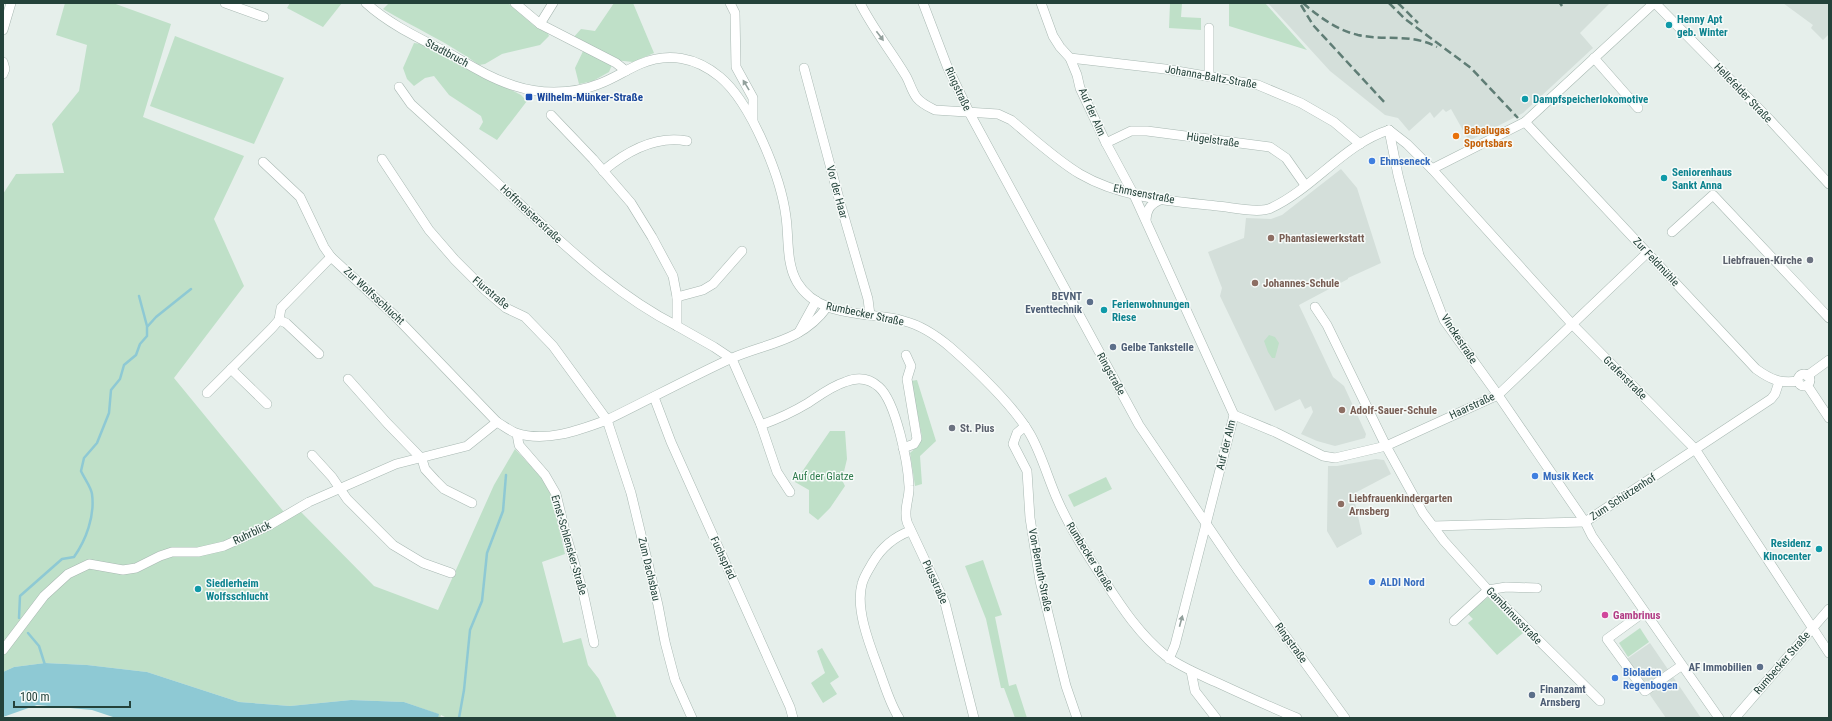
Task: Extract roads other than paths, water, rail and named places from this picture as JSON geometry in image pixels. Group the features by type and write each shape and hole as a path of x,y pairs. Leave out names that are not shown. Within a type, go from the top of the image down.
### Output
{"street":[{"path":"3,30 11,3"},
{"path":"224,3 264,17"},
{"name":"Stadtbruch","path":"366,3 391,22 497,79 516,87 535,91"},
{"path":"515,3 540,24 616,63 626,72"},
{"path":"540,24 553,3"},
{"path":"730,3 735,13 736,66 753,98 753,122"},
{"name":"Ehmsenstraße","path":"860,3 869,22 908,78 917,98 926,106 935,110 998,114 1011,120 1080,174 1108,187 1134,195 1250,209 1269,209 1305,185 1368,138 1389,130"},
{"name":"Ringstraße","path":"923,3 947,66 969,112 1139,425 1237,568 1345,718"},
{"name":"Auf der Alm","path":"1041,3 1053,36 1070,58 1077,75 1080,88 1106,143 1146,220 1234,415 1174,645 1169,659"},
{"path":"1432,169 1525,122 1654,3"},
{"name":"Hellefelder Straße","path":"1654,3 1770,120 1829,184"},
{"path":"1209,28 1210,77"},
{"name":"Rumbecker Straße","path":"535,91 569,92 602,84 638,65 666,57 679,58 703,65 728,85 742,103 753,122 781,194 786,218 793,275 800,287 816,302 827,307 905,321 918,326 941,340 993,389 1025,426 1036,446 1062,511 1089,558 1131,620 1145,637 1169,659 1191,671 1297,718"},
{"name":"Johanna-Baltz-Straße","path":"1070,58 1165,69 1258,85 1289,98 1334,122 1360,144"},
{"path":"1594,58 1638,108"},
{"path":"3,62 5,69 3,74"},
{"name":"Vor der Haar","path":"804,68 868,299 870,315"},
{"name":"Hoffmeisterstraße","path":"399,87 412,104 568,249 620,291 659,317 677,326"},
{"path":"550,115 603,170 631,204 652,237 673,276 677,296 677,326 714,346 732,359 761,425 777,472 790,492"},
{"name":"Zur Feldmühle","path":"1525,122 1756,369 1779,382"},
{"name":"Grafenstraße","path":"1389,130 1407,144 1432,169 1572,324 1695,449 1829,653"},
{"name":"Vinckestraße","path":"1389,130 1419,254 1444,320 1498,395 1585,522 1592,536 1681,666 1719,718"},
{"name":"Hügelstraße","path":"1106,143 1132,131 1147,131 1270,148 1286,158 1305,185"},
{"path":"603,170 614,162 651,142 661,139 674,138 687,141"},
{"name":"Flurstraße","path":"382,159 429,230 485,290 506,308 525,317 553,346 607,420"},
{"name":"Zur Wolfsschlucht","path":"263,162 300,197 324,247 331,256 394,315 498,422"},
{"path":"1672,232 1713,195 1829,318"},
{"path":"1146,220 1146,212 1150,206 1164,199"},
{"path":"677,296 703,290 713,284 742,251"},
{"name":"Haarstraße","path":"1234,415 1329,457 1335,458 1386,446 1498,395 1648,253"},
{"path":"207,393 280,320 281,308 331,256"},
{"path":"799,332 816,302"},
{"path":"498,422 517,434 537,437 558,435 607,420 732,359 772,345 799,332 815,322 827,307"},
{"path":"1315,308 1327,325 1386,446 1422,513 1433,526"},
{"path":"280,320 286,323 319,354"},
{"path":"903,448 914,444 917,439 907,379 911,366 906,355"},
{"path":"1807,380 1829,360"},
{"path":"231,369 267,404"},
{"path":"1779,382 1798,381 1801,375 1807,380 1829,418"},
{"name":"Piusstraße","path":"761,425 785,416 836,386 850,380 862,378 873,382 882,389 894,418 903,448 909,486 905,515 910,530 945,602 974,718"},
{"path":"348,379 387,423 422,459 425,469 436,481 444,489 472,503"},
{"name":"Zum Schützenhof","path":"1433,526 1585,522 1771,398 1775,394 1779,382"},
{"name":"Fuchspfad","path":"654,397 671,442 742,598 793,718"},
{"name":"Zum Dachsbau","path":"607,420 630,492 658,605 664,642 675,680 692,718"},
{"name":"Ruhrblick","path":"3,650 44,596 68,574 89,564 123,570 136,568 160,556 172,552 198,552 213,549 268,526 309,502 396,464 422,459 467,446 498,422"},
{"name":"Von-Bernuth-Straße","path":"1025,426 1017,433 1013,444 1027,471 1030,513 1040,580 1066,686 1077,718"},
{"name":"Ernst-Schlensker-Straße","path":"517,434 519,445 545,475 556,494 566,535 583,592 594,643"},
{"path":"312,456 332,476 346,499 393,545 423,562 451,573"},
{"name":"Gambrinusstraße","path":"1433,526 1488,590 1600,701"},
{"path":"900,718 884,685 867,636 862,613 860,591 865,574 880,552 897,536 910,530"},
{"path":"1454,621 1488,590 1506,586 1537,588"},
{"name":"Rumbecker Straße","path":"1735,718 1829,609"},
{"path":"1644,612 1607,639 1645,691 1681,666"},
{"path":"1191,671 1195,691 1216,718"}],"water":[{"path":"45,663 87,665 147,672 239,702 290,706 351,700 404,702 439,714 438,718 116,718 92,710 37,705 3,717 3,672 14,667"}],"waterway":[{"path":"19,618 20,596 62,559 74,557 86,535 91,519 93,502 90,488 81,471 84,458 97,443 109,413 111,390 120,379 124,365 136,355 140,344 147,336 147,327 156,317 191,289"},
{"path":"139,296 147,326"},
{"path":"459,718 464,690 470,630 482,601 487,553 503,511 506,475"},
{"path":"28,633 39,646 45,665"}],"railway":[{"path":"1303,3 1329,22 1350,33 1368,37 1418,40 1437,47"},
{"path":"1389,3 1405,19 1471,68 1518,118"},
{"path":"1398,3 1418,23"},
{"path":"1301,5 1313,25 1386,104"}],"place":[{"name":"Henny Apt geb. Winter","path":"1669,25"},
{"name":"Wilhelm-Münker-Straße","path":"529,97"},
{"name":"Dampfspeicherlokomotive","path":"1525,99"},
{"name":"Babalugas Sportsbars","path":"1456,136"},
{"name":"Ehmseneck","path":"1372,161"},
{"name":"Seniorenhaus Sankt Anna","path":"1664,178"},
{"name":"Phantasiewerkstatt","path":"1271,238"},
{"name":"Liebfrauen-Kirche","path":"1810,260"},
{"name":"Johannes-Schule","path":"1255,283"},
{"name":"BEVNT Eventtechnik","path":"1090,302"},
{"name":"Ferienwohnungen Riese","path":"1104,310"},
{"name":"Gelbe Tankstelle","path":"1113,347"},
{"name":"Adolf-Sauer-Schule","path":"1342,410"},
{"name":"St. Pius","path":"952,428"},
{"name":"Musik Keck","path":"1535,476"},
{"name":"Liebfrauenkindergarten Arnsberg","path":"1341,504"},
{"name":"Residenz Kinocenter","path":"1819,549"},
{"name":"ALDI Nord","path":"1372,582"},
{"name":"Siedlerheim Wolfsschlucht","path":"198,589"},
{"name":"Gambrinus","path":"1605,615"},
{"name":"AF Immobilien","path":"1760,667"},
{"name":"Bioladen Regenbogen","path":"1615,678"},
{"name":"Finanzamt Arnsberg","path":"1532,695"}],"park label":[{"name":"Auf der Glatze","path":"823,476"}]}
